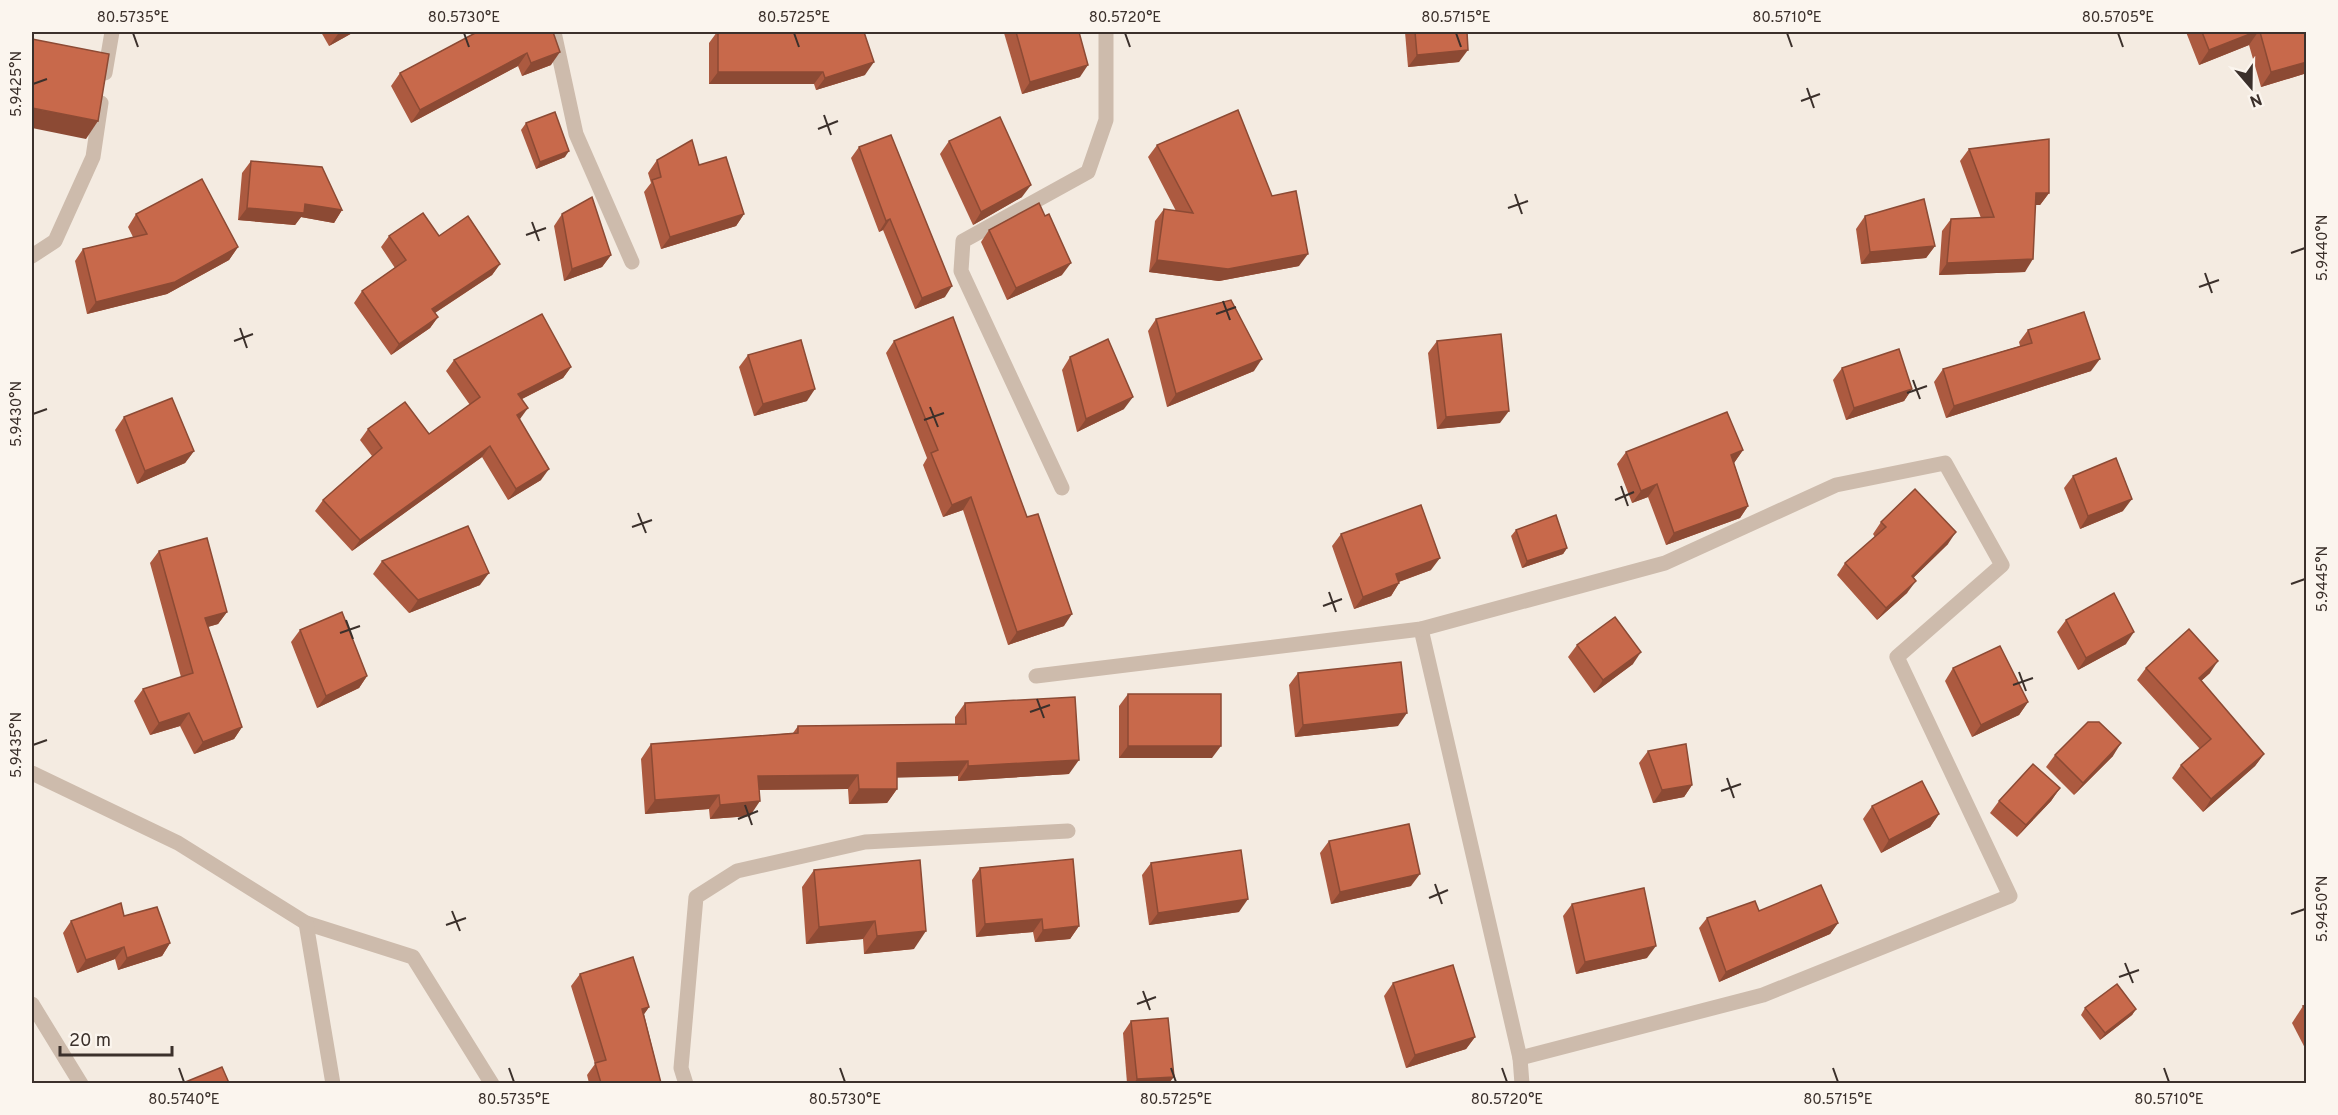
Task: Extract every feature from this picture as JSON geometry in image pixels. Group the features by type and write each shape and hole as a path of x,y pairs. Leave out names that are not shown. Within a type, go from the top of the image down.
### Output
{"street":[{"path":"32,256 55,241 93,157 112,32"},
{"path":"554,32 576,134 632,262"},
{"path":"1062,488 961,271 963,241 1088,172 1106,120 1106,32"},
{"path":"1036,676 1421,629 1665,563 1836,485 1945,463 2002,566 1897,657 2010,896 1763,995 1520,1058"},
{"path":"1421,629 1520,1058 1522,1083"},
{"path":"32,773 178,843 306,923 413,957 492,1083"},
{"path":"686,1083 681,1068 696,897 737,871 865,842 1068,831"},
{"path":"306,923 333,1083"},
{"path":"32,1004 81,1083"}],"building":[{"path":"477,32 553,32 560,52 531,63 527,53 420,110 400,73"},
{"path":"718,32 864,32 874,62 825,78 823,72 718,72"},
{"path":"1016,32 1079,32 1088,65 1030,82"},
{"path":"1415,32 1467,32 1468,50 1417,55"},
{"path":"2202,32 2255,32 2209,50"},
{"path":"2260,32 2307,32 2307,62 2271,72"},
{"path":"32,39 109,54 98,121 32,108"},
{"path":"1238,110 1272,196 1296,191 1308,254 1228,269 1157,260 1164,209 1193,213 1157,145"},
{"path":"555,112 569,151 540,162 526,123"},
{"path":"1000,117 1031,185 981,212 949,141"},
{"path":"891,135 952,286 922,298 890,219 886,221 859,147"},
{"path":"2049,139 2049,193 2036,193 2033,259 1947,263 1951,219 1994,217 1969,149"},
{"path":"692,140 699,165 726,157 744,214 670,237 652,180 661,177 657,160"},
{"path":"251,161 322,167 342,210 305,204 304,213 247,208"},
{"path":"202,179 238,247 175,282 96,302 83,249 147,234 136,214"},
{"path":"592,197 611,255 572,269 562,214"},
{"path":"1924,199 1935,246 1870,252 1865,216"},
{"path":"1039,203 1045,216 1049,214 1071,263 1016,288 989,230"},
{"path":"423,213 439,236 468,216 500,264 432,309 438,317 399,344 362,291 406,260 389,236"},
{"path":"1231,300 1262,359 1176,394 1156,319"},
{"path":"2084,312 2100,359 1954,406 1943,369 2032,343 2028,330"},
{"path":"542,314 571,367 518,394 528,408 517,415 549,469 516,489 490,446 360,540 323,500 382,448 368,429 405,402 429,434 480,397 454,360"},
{"path":"953,317 1027,517 1038,514 1072,614 1017,632 971,497 952,505 931,453 938,450 894,341"},
{"path":"1501,334 1509,411 1446,417 1437,341"},
{"path":"1108,339 1133,397 1086,419 1070,357"},
{"path":"801,340 815,389 763,404 748,355"},
{"path":"1899,349 1912,389 1854,408 1842,368"},
{"path":"172,398 194,451 145,471 124,417"},
{"path":"1727,412 1743,450 1731,455 1748,506 1674,533 1657,484 1641,491 1626,452"},
{"path":"2116,458 2132,499 2088,516 2073,476"},
{"path":"1915,489 1956,532 1912,576 1916,581 1886,608 1845,563 1886,527 1881,522"},
{"path":"1421,505 1440,558 1396,574 1399,583 1363,597 1341,534"},
{"path":"1556,515 1567,548 1527,561 1516,530"},
{"path":"468,526 489,573 418,600 382,561"},
{"path":"207,538 227,612 205,618 242,727 203,742 189,713 159,723 143,689 193,673 159,551"},
{"path":"2114,593 2134,632 2086,658 2066,620"},
{"path":"342,612 367,676 326,696 300,630"},
{"path":"1615,617 1641,652 1603,680 1577,645"},
{"path":"2189,629 2218,661 2199,678 2264,754 2211,799 2181,765 2211,739 2146,668"},
{"path":"2000,646 2028,702 1981,725 1953,668"},
{"path":"1401,662 1407,713 1303,725 1298,673"},
{"path":"1128,694 1221,694 1221,746 1128,746"},
{"path":"1075,697 1079,760 968,766 968,761 897,763 897,789 859,789 858,775 758,776 760,801 720,805 719,795 655,800 651,744 798,733 798,726 966,724 965,703"},
{"path":"2088,722 2099,722 2121,743 2083,783 2055,755"},
{"path":"1686,744 1692,785 1662,790 1648,751"},
{"path":"2033,764 2060,788 2026,825 1999,801"},
{"path":"1922,781 1939,814 1889,840 1872,806"},
{"path":"1409,824 1420,874 1340,892 1329,841"},
{"path":"1241,850 1248,899 1158,913 1151,863"},
{"path":"1073,859 1079,926 1043,930 1042,919 985,924 980,868"},
{"path":"920,860 926,931 877,936 875,921 819,927 814,870"},
{"path":"1821,885 1838,923 1726,972 1707,918 1755,901 1759,911"},
{"path":"1644,888 1656,946 1585,962 1572,904"},
{"path":"121,903 124,916 157,907 170,943 127,958 124,947 86,960 71,921"},
{"path":"633,957 649,1007 642,1009 661,1083 601,1083 595,1063 606,1060 580,974"},
{"path":"1453,965 1475,1037 1415,1055 1393,983"},
{"path":"2117,984 2136,1009 2105,1033 2085,1008"},
{"path":"1168,1018 1174,1077 1137,1079 1131,1021"},
{"path":"222,1067 229,1083 183,1083"}]}
